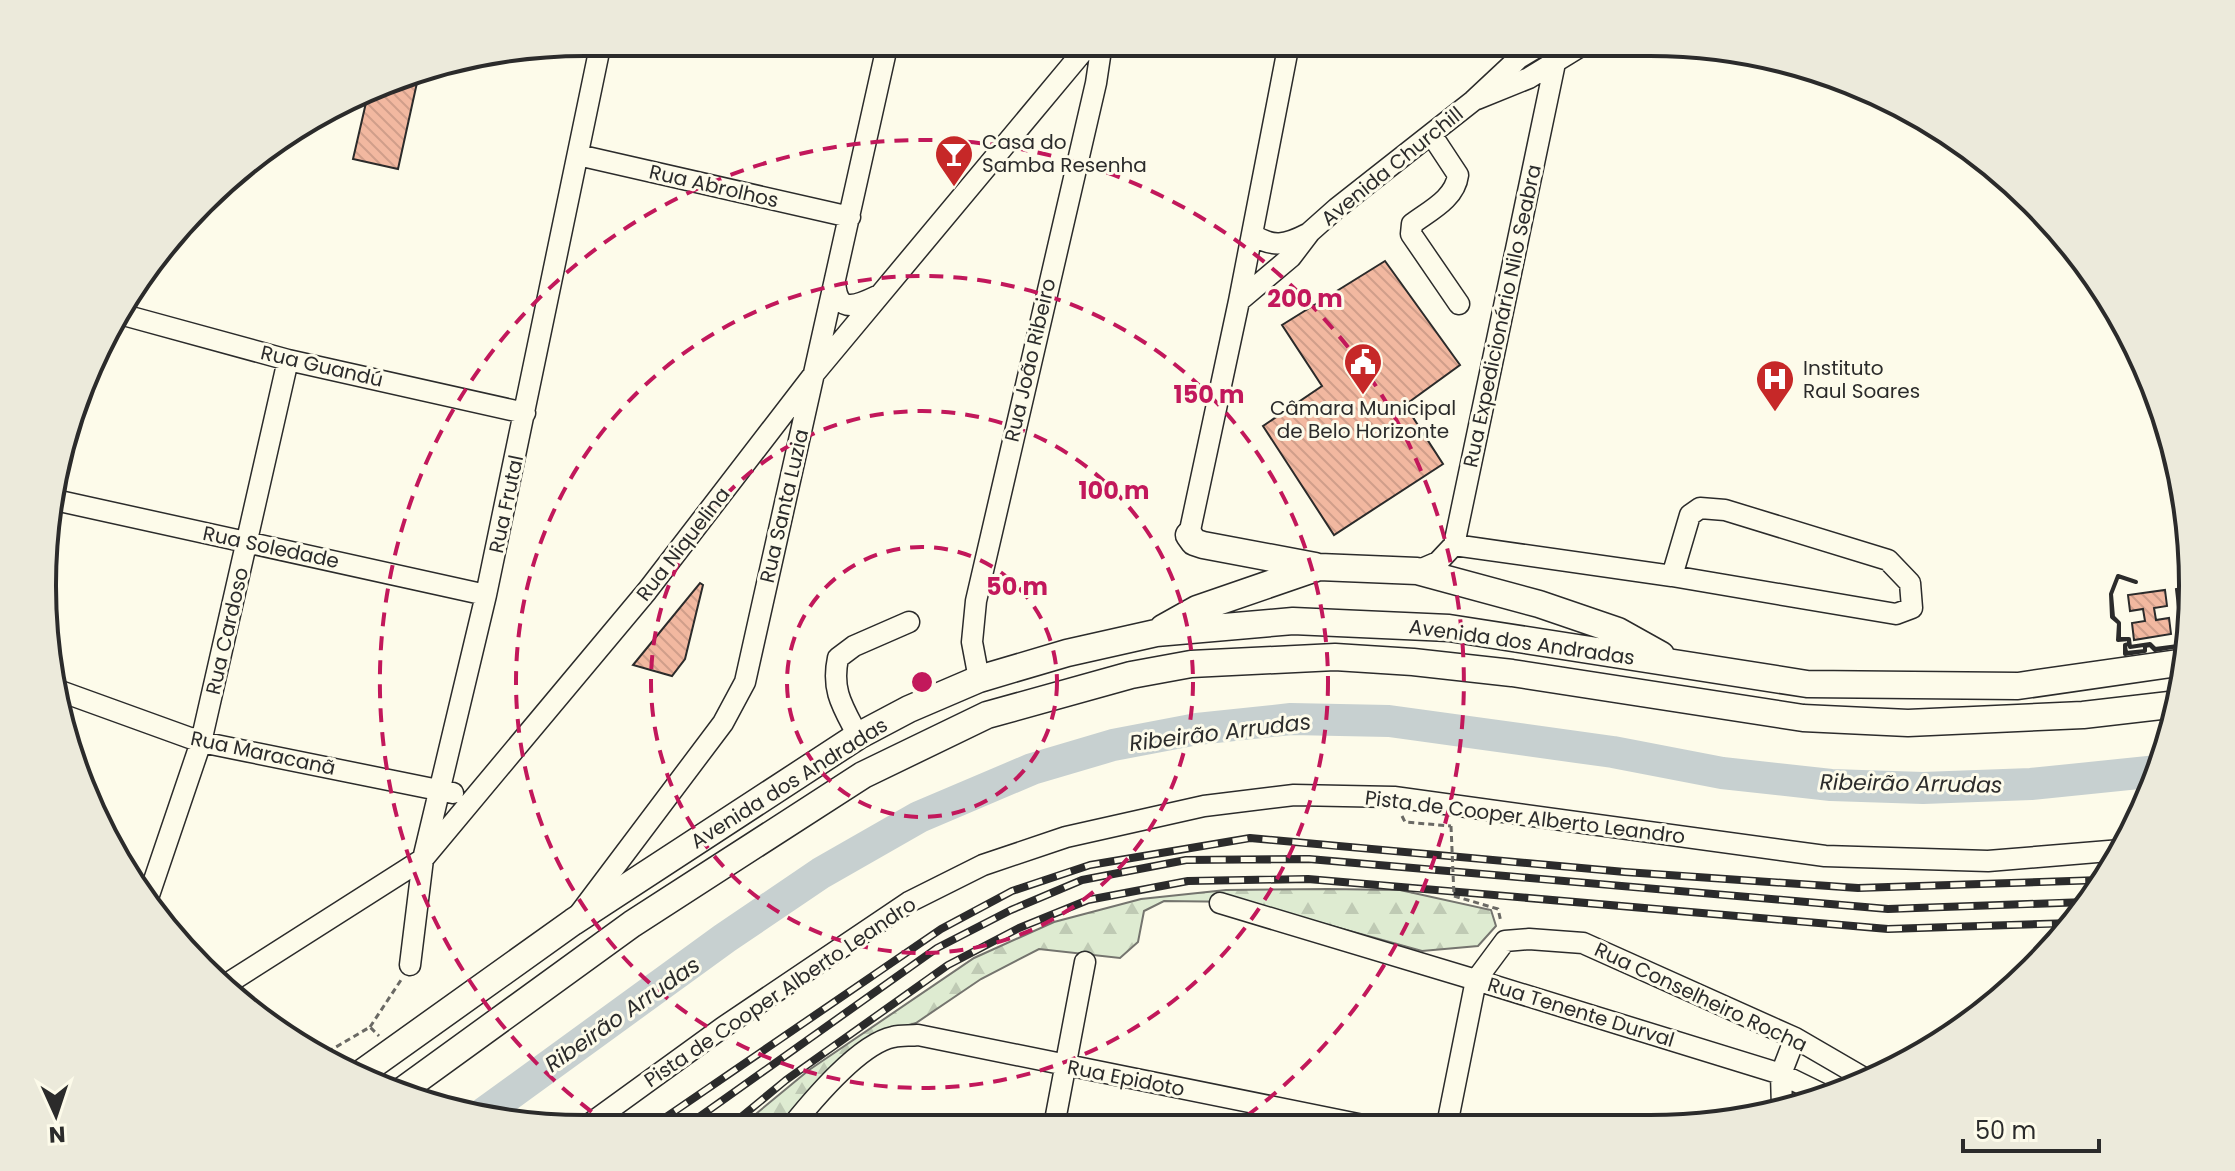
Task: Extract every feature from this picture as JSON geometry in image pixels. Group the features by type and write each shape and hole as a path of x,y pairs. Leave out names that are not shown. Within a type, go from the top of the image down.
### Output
{"main road":[{"path":"1189,535 1194,542 1203,545 1319,567 1417,571 1539,604 1618,631 1682,666"},
{"path":"1156,633 1197,609 1319,567"},
{"name":"Avenida dos Andradas","path":"369,1068 573,922 858,736 909,709 979,679 1067,653 1156,633 1293,621 1434,627 1807,684 2018,686 2173,664"},
{"name":"Avenida dos Andradas","path":"410,1085 632,924 863,775 987,715 1131,675 1191,664 1335,657 1512,673 1803,718 1908,723 2056,717 2165,706"}],"street":[{"name":"Rua Frutal","path":"410,965 423,859 486,595 598,56"},
{"name":"Rua Santa Luzia","path":"573,922 723,723 745,682 885,56"},
{"name":"Rua Niquelina","path":"232,980 423,859 647,591 814,374 1079,56"},
{"name":"Rua João Ribeiro","path":"979,679 972,642 976,601 1100,56"},
{"path":"1189,535 1286,56"},
{"name":"Avenida Churchill","path":"1252,234 1263,242 1276,245 1289,243 1310,232 1473,101 1522,56"},
{"name":"Rua Expedicionário Nilo Seabra","path":"1454,545 1558,56"},
{"name":"Avenida Churchill","path":"1473,101 1503,91 1566,56"},
{"path":"1064,74 1079,73 1096,83"},
{"path":"1431,134 1458,175 1457,183 1448,197 1412,224 1411,234 1459,304"},
{"name":"Rua Abrolhos","path":"578,155 850,217"},
{"name":"Avenida Churchill","path":"1239,301 1291,257 1310,232"},
{"path":"835,279 835,293 845,305 861,304 880,295"},
{"name":"Rua Guandú","path":"130,317 288,360 525,413"},
{"name":"Rua Cardoso","path":"151,889 201,742 288,360"},
{"name":"Rua Soledade","path":"63,502 486,595"},
{"path":"1417,571 1438,562 1454,545 1672,576 1896,614 1912,608 1910,583 1888,560 1725,510 1700,508 1690,515 1672,576"},
{"path":"858,736 837,697 835,672 838,658 854,646 909,622"},
{"name":"Rua Maracanã","path":"67,694 201,742 472,798"},
{"name":"Pista de Cooper Alberto Leandro","path":"602,1115 722,1028 909,902 983,865 1066,837 1204,806 1294,795 1394,797 1825,856 1988,861 2107,851"},
{"path":"1220,903 1476,980 1505,941"},
{"name":"Rua Conselheiro Rocha","path":"1505,941 1529,939 1583,943 1795,1038 1856,1073"},
{"path":"1056,1115 1085,962"},
{"name":"Rua Tenente Durval","path":"1449,1115 1476,980 1781,1074"},
{"name":"Rua Epidoto","path":"801,1115 823,1088 867,1051 890,1037 918,1035 1313,1115"},
{"path":"1782,1098 1781,1074 1795,1038"},
{"name":"Rua Conselheiro Rocha","path":"1781,1074 1812,1089"}],"path":[{"path":"1405,822 1451,826 1454,896 1498,909 1505,941"},
{"path":"332,1050 370,1027 410,965"},
{"path":"370,1027 393,1051"}],"green space":[{"path":"1226,890 1400,890 1491,910 1496,926 1478,946 1422,951 1246,902 1164,901 1144,911 1138,942 1120,958 1039,949 981,979 916,1023 882,1033 796,1115 755,1115 809,1070 974,958 1054,922 1141,899"}],"building":[{"path":"417,83 398,169 353,159 366,104"},
{"name":"Câmara Municipal de Belo Horizonte","path":"1385,261 1460,365 1405,405 1443,464 1334,535 1263,426 1322,386 1282,325"},
{"path":"700,583 703,585 685,659 672,676 633,665"},
{"path":"2165,590 2167,606 2154,608 2156,620 2169,618 2171,634 2134,640 2132,623 2145,621 2143,609 2130,611 2128,595"}],"waterway":[{"name":"Ribeirão Arrudas","path":"493,1107 725,938 821,873 919,817 1032,769 1113,745 1197,729 1291,719 1389,721 1613,752 1722,773 1831,785 1923,788 2031,784 2145,772"}],"railway":[{"path":"669,1115 941,929 1012,891 1090,865 1250,838 1625,872 1858,888 2090,880"},
{"path":"702,1115 937,948 1011,910 1082,880 1186,860 1309,859 1888,909 2074,902"},
{"path":"744,1115 786,1080 948,965 1019,928 1088,900 1188,881 1308,879 1888,929 2057,923"}],"wall":[{"path":"2111,594 2118,576"},
{"path":"2118,576 2136,582"},
{"path":"2111,594 2112,617 2119,623"},
{"path":"2111,594 2113,617 2119,623"},
{"path":"2119,623 2118,640 2129,639"},
{"path":"2119,623 2119,639 2129,639"},
{"path":"2125,645 2129,644 2129,639"},
{"path":"2129,639 2130,647 2150,644 2155,649 2175,646"},
{"path":"2125,645 2126,653 2145,651 2125,654 2125,645"},
{"path":"2145,651 2145,646 2150,645 2155,650 2175,647"}],"place":[{"name":"Casa do Samba Resenha","path":"954,188"},
{"name":"Câmara Municipal de Belo Horizonte","path":"1363,396"},
{"name":"Instituto Raul Soares","path":"1775,413"}]}
